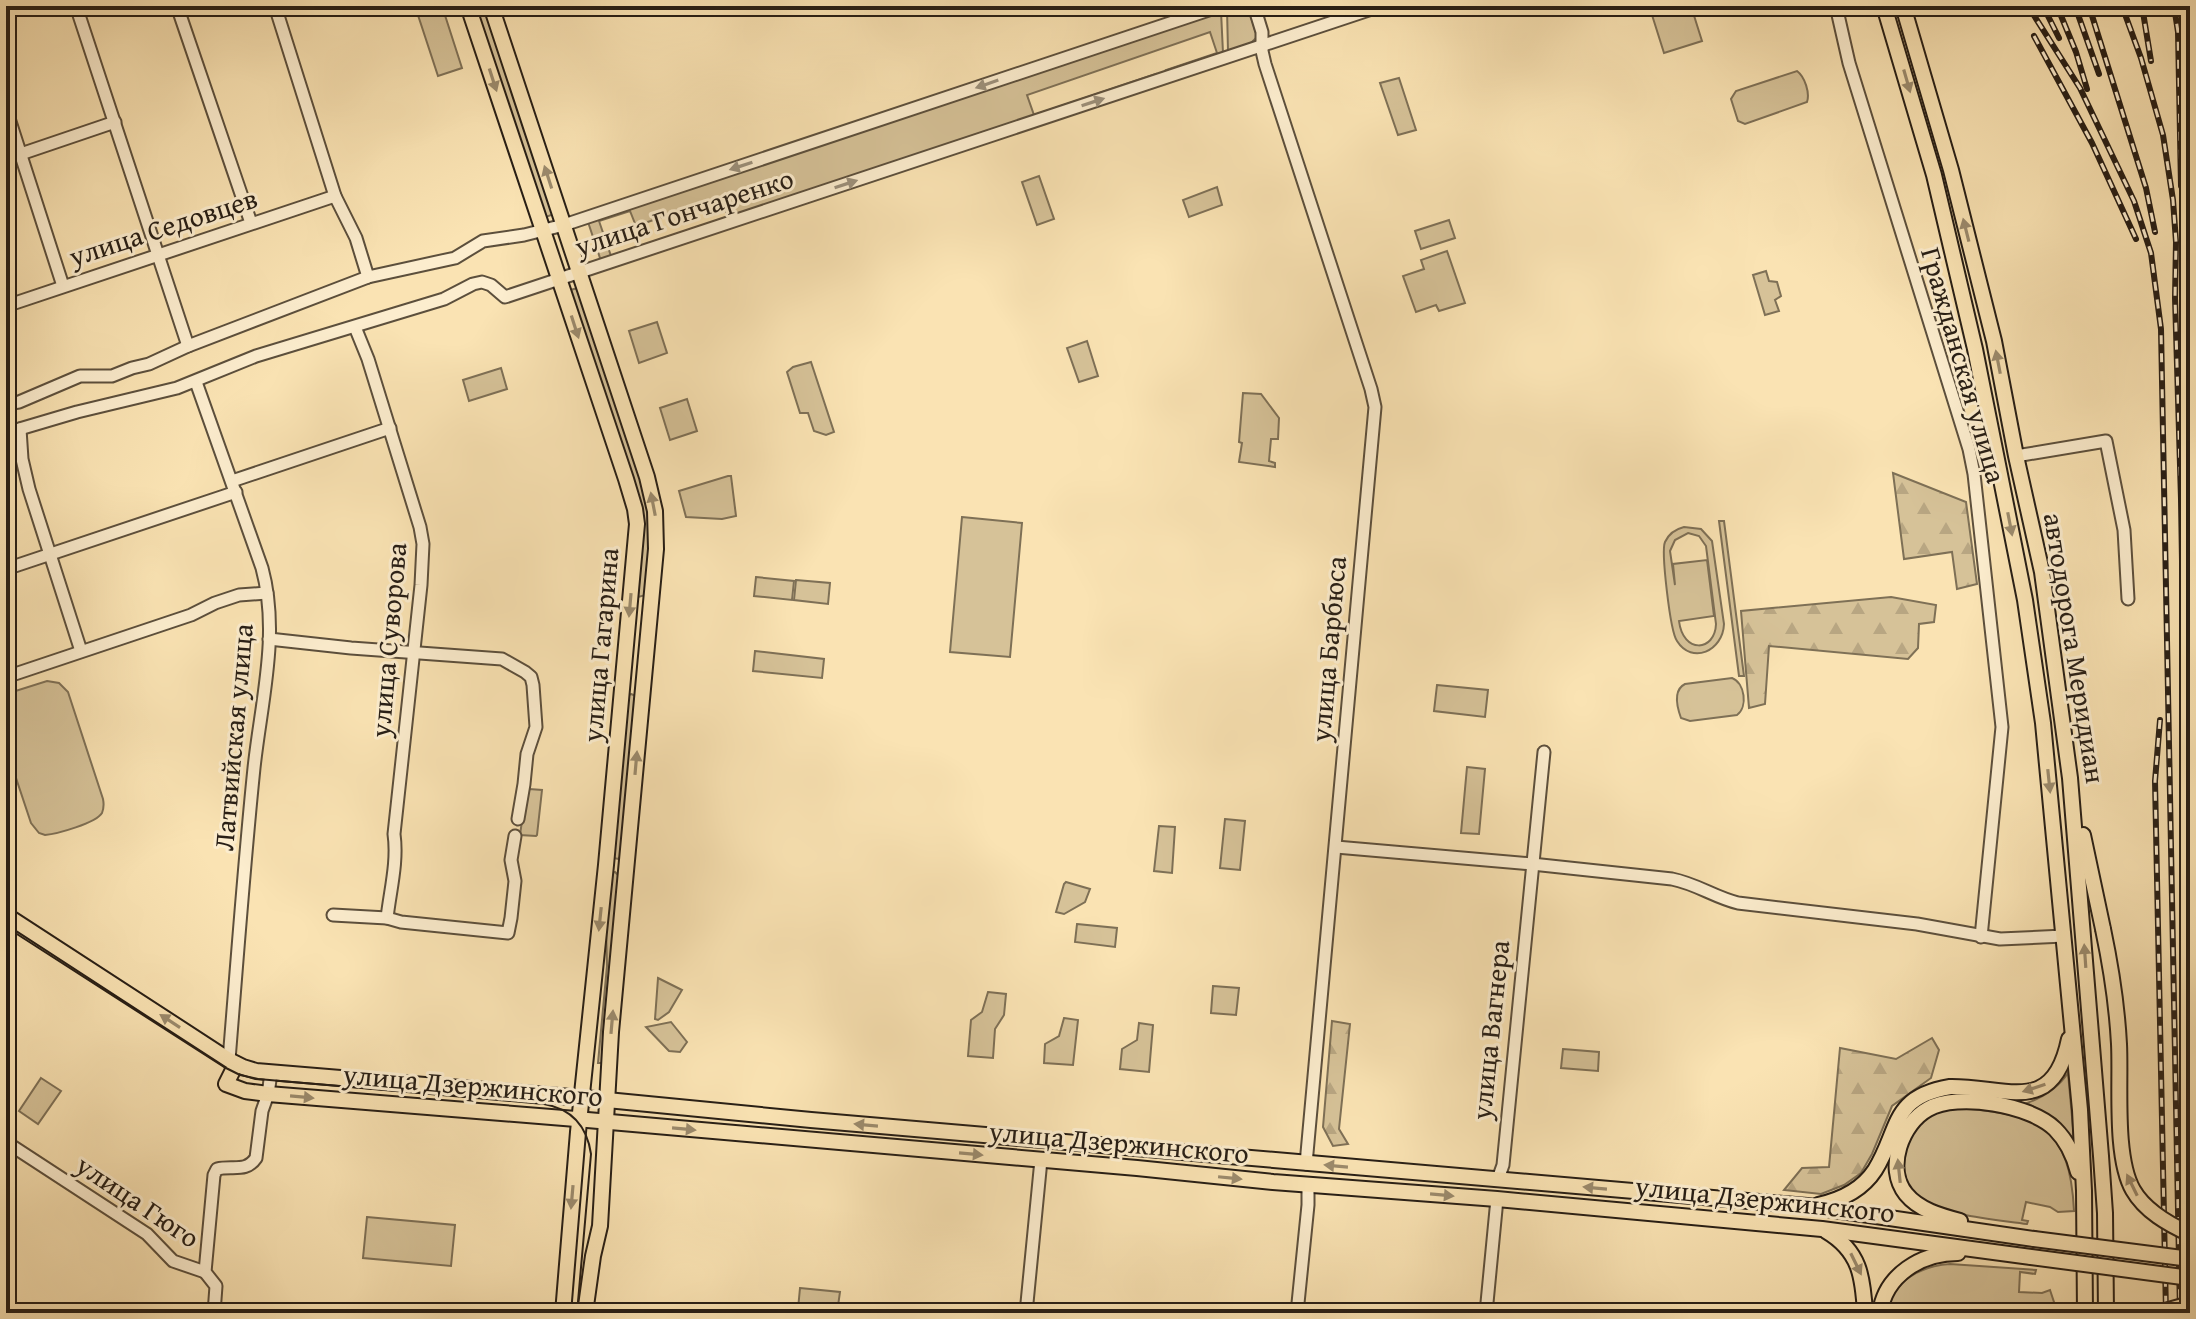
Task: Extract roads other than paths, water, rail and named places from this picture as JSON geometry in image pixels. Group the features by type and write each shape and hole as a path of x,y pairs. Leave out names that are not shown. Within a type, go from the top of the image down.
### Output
{"main road":[{"name":"улица Гагарина","path":"468,6 633,499 636,516 636,545 579,1119 563,1313"},
{"name":"улица Гагарина","path":"491,6 650,485 655,511 656,549 611,1032 600,1226 585,1313"},
{"name":"автодорога Меридиан","path":"1884,6 1941,204 1975,349 2025,600 2043,723 2080,1110 2086,1291 2083,1313"},
{"name":"автодорога Меридиан","path":"1903,6 1959,200 1994,341 2042,572 2070,778 2105,1213 2106,1313"},
{"path":"623,684 644,686"},
{"path":"2070,778 2103,929 2118,1032 2126,1174 2136,1194 2150,1210 2190,1234"},
{"path":"606,865 627,867"},
{"name":"улица Дзержинского","path":"6,915 232,1062 250,1070 1807,1206 2034,1239"},
{"path":"1807,1206 1836,1200 1863,1183 1877,1166 1898,1118 1919,1097 1950,1087 2022,1093 2046,1085 2064,1062 2072,1027"},
{"name":"улица Дзержинского","path":"232,1062 226,1084 245,1091 268,1094 1822,1229 2031,1257"},
{"path":"2084,1191 2066,1142 2048,1123 2029,1113 2003,1106 1951,1102 1930,1108 1912,1121 1902,1140 1897,1162 1898,1177 1905,1193 1933,1212 2034,1239 2190,1259"},
{"path":"931,1150 933,1131"},
{"path":"1041,1160 1045,1141"},
{"name":"улица Барбюса","path":"1306,1164 1308,1184"},
{"name":"улица Вагнера","path":"1497,1199 1498,1179"},
{"path":"1822,1229 1840,1241 1859,1266 1865,1313"},
{"path":"1880,1313 1885,1294 1906,1269 1927,1257 1953,1252 2031,1257 2190,1278"},
{"path":"2158,1313 2190,1304"}],"street":[{"path":"76,6 188,346"},
{"path":"177,6 251,223"},
{"path":"275,6 335,196 356,238 368,277"},
{"name":"улица Гончаренко","path":"6,404 19,402 80,376 112,376 149,364 368,277 455,258 483,241 564,225 1221,6"},
{"name":"улица Барбюса","path":"1254,6 1262,32 1265,64 1375,407 1306,1164"},
{"name":"улица Гончаренко","path":"6,433 196,382 256,356 444,299 473,284 482,282 491,285 505,297 1381,6"},
{"name":"Гражданская улица","path":"1836,6 1853,75 1969,449 1974,474 2002,735 1981,937"},
{"path":"6,109 63,286"},
{"path":"6,159 115,122"},
{"name":"улица Седовцев","path":"6,306 335,196"},
{"name":"улица Суворова","path":"355,327 390,428 423,544 394,834 394,883 387,918"},
{"name":"Латвийская улица","path":"196,382 262,568 267,593 269,639 254,766 232,1062"},
{"path":"6,569 390,428"},
{"path":"20,429 24,471 81,651"},
{"path":"2016,456 2106,441 2124,530 2128,599"},
{"path":"6,677 191,615 239,595 267,593"},
{"path":"269,639 502,659 531,677 536,727 527,754 518,819"},
{"name":"улица Вагнера","path":"1498,1179 1503,1165 1544,752"},
{"path":"333,915 387,918 508,933 515,881 511,860 515,836"},
{"path":"1336,847 1672,879 1738,903 1917,924 1981,937 2017,939 2064,936"},
{"path":"214,1313 216,1286 205,1272 214,1175 217,1169 252,1165 256,1158 271,1073"},
{"name":"улица Гюго","path":"6,1142 147,1234 173,1261 205,1272"},
{"path":"1026,1313 1041,1160"},
{"name":"улица Барбюса","path":"1297,1313 1308,1184"},
{"name":"улица Вагнера","path":"1486,1313 1497,1199"}],"tram line":[{"path":"6,927 240,1075 544,1104 563,1110 582,1127 591,1154 577,1313"}],"railway":[{"path":"2028,6 2080,88 2134,201 2151,253 2161,329 2180,1313"},
{"path":"2043,6 2059,38"},
{"path":"2057,6 2087,89"},
{"path":"2075,6 2099,74"},
{"path":"2089,6 2146,188 2155,232"},
{"path":"2122,6 2163,135 2176,242 2190,1058"},
{"path":"2142,6 2151,61"},
{"path":"2174,6 2178,32 2181,186"},
{"path":"2034,36 2092,143 2136,239"},
{"path":"2186,313 2190,349"},
{"path":"2160,720 2155,781 2166,1313"}]}
